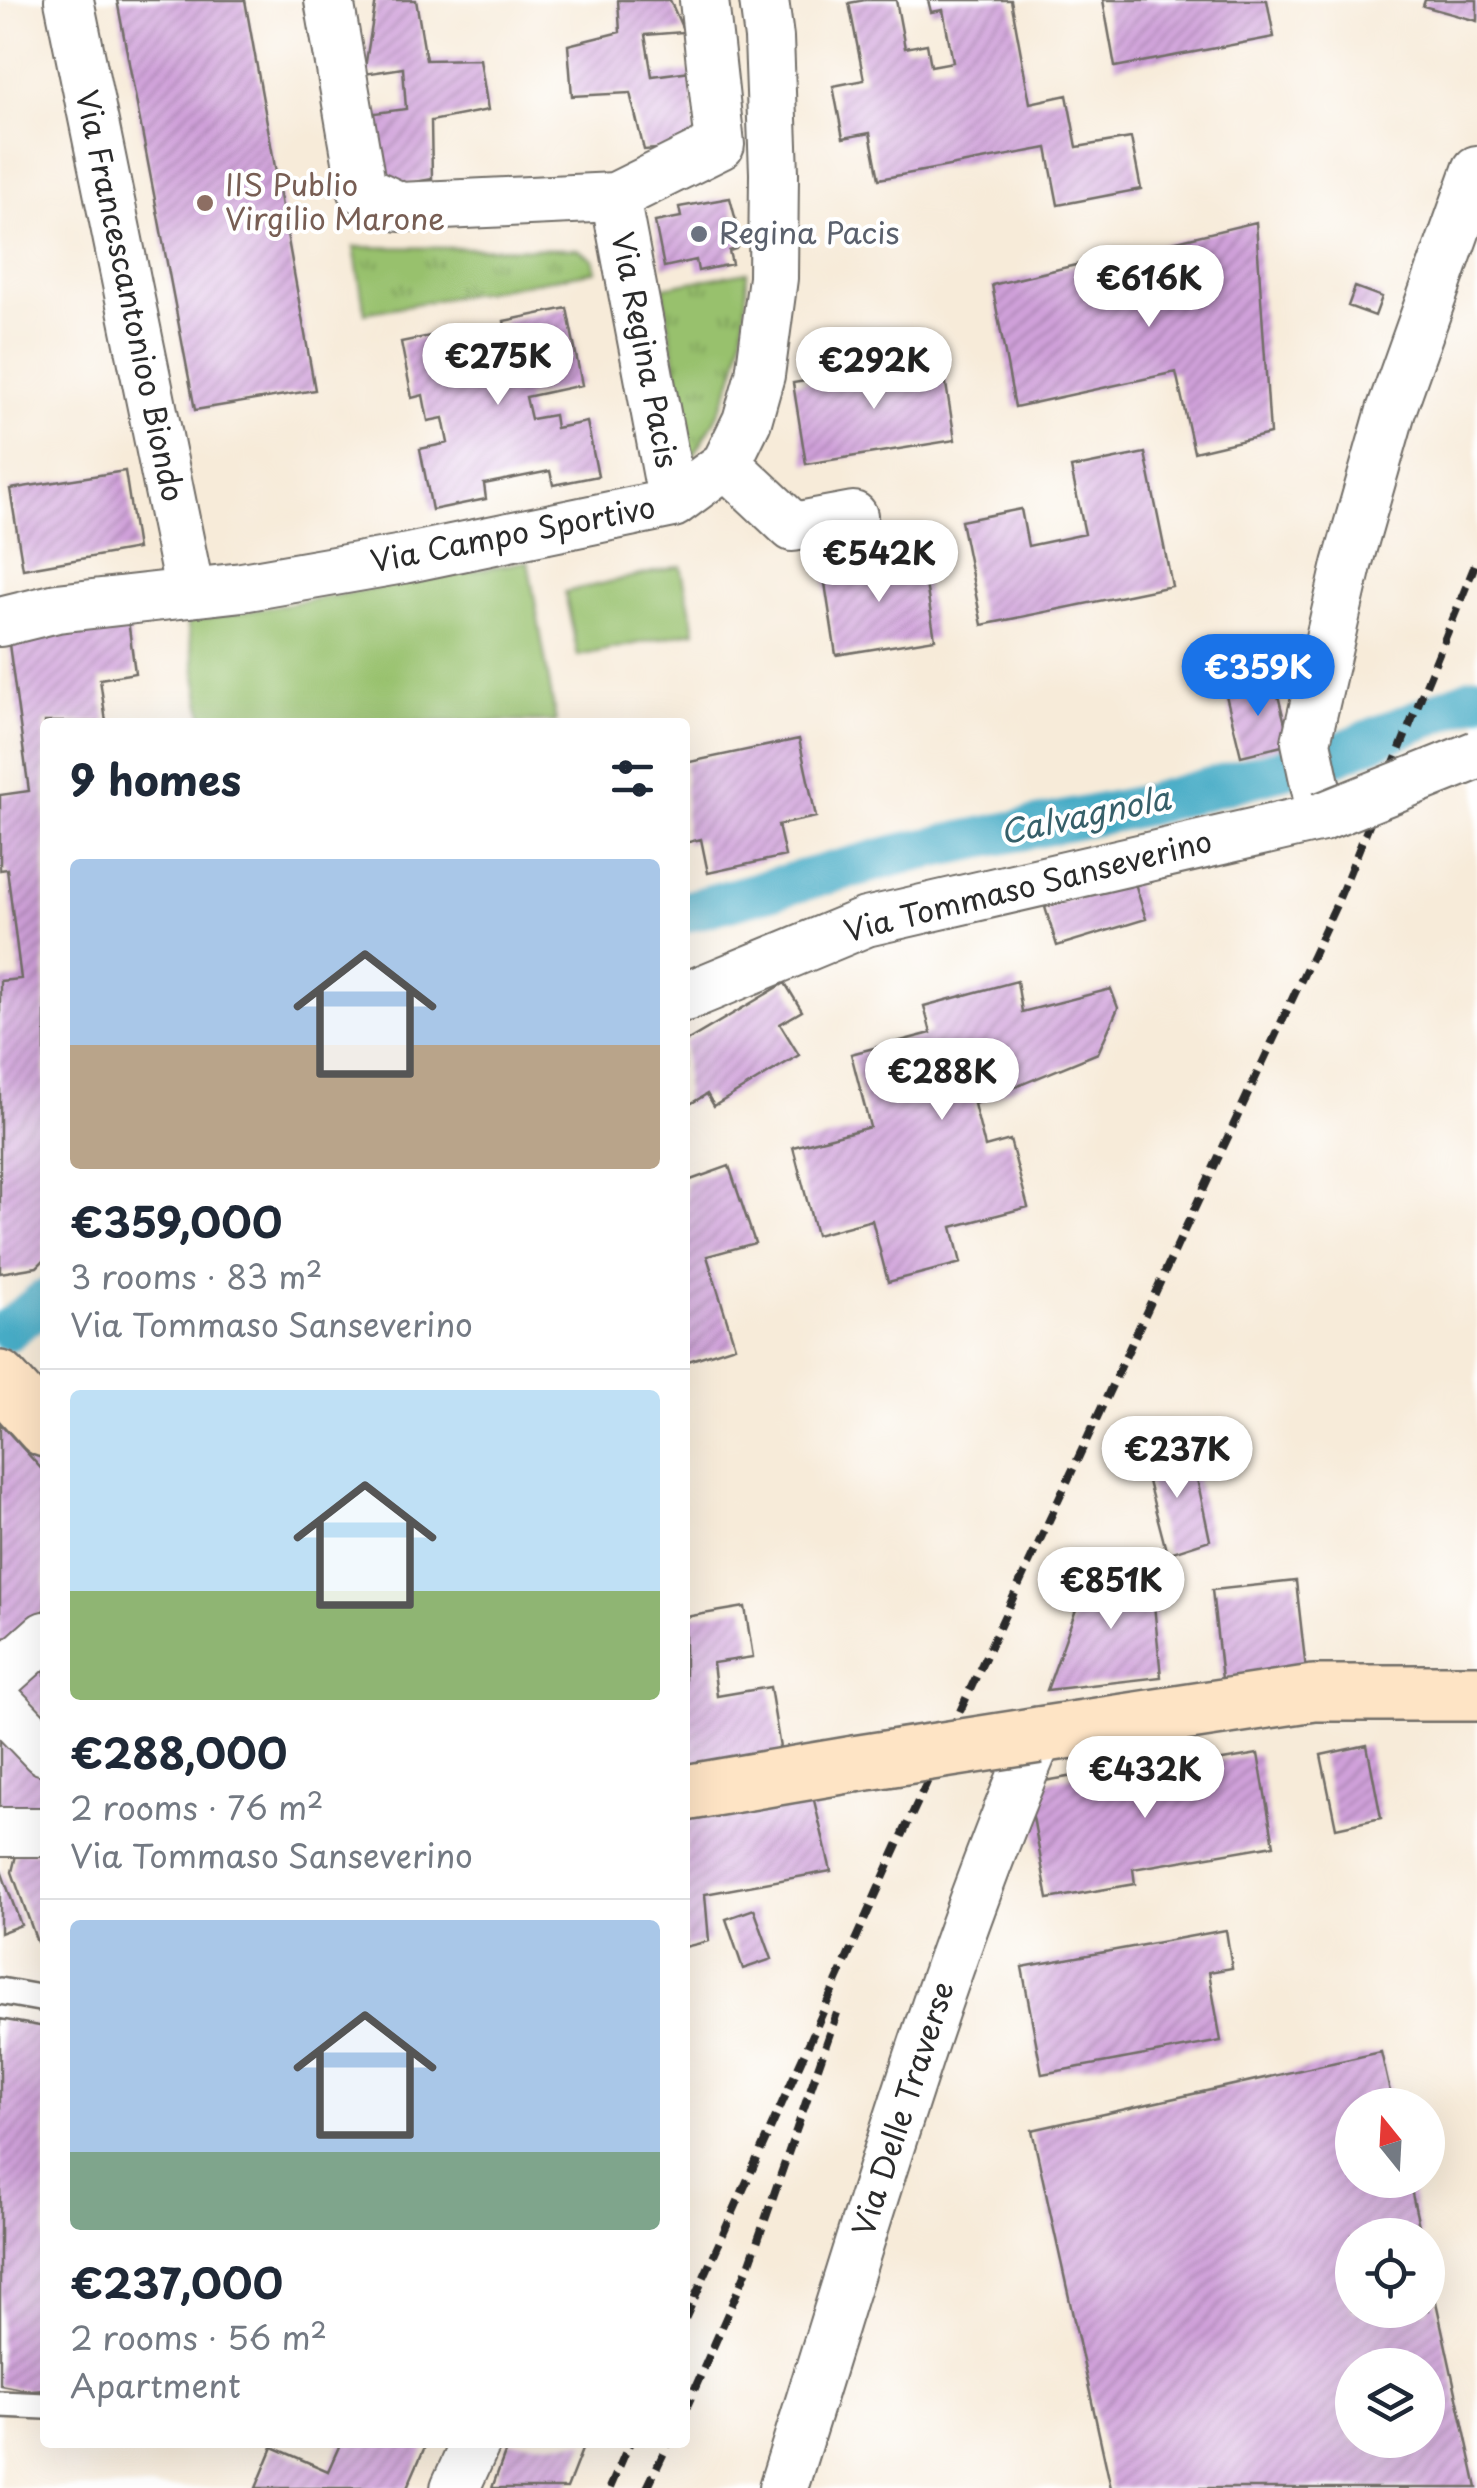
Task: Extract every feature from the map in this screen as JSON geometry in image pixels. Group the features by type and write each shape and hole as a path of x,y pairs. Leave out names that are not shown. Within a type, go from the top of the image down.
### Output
{"main road":[{"path":"690,1791 1314,1693 1477,1694"}],"street":[{"name":"Via Francescantonioo Biondo","path":"69,0 190,593"},
{"path":"329,0 362,189 400,208 614,197 720,145 704,0"},
{"name":"Via Campo Sportivo","path":"0,622 57,608 190,593 402,559 673,503 726,464 746,421 760,375 774,278 774,154 764,0"},
{"path":"1314,780 1347,565 1392,411 1477,170"},
{"name":"Via Regina Pacis","path":"614,197 673,503"},
{"path":"726,464 793,527 853,516"},
{"name":"Via Tommaso Sanseverino","path":"690,995 866,922 1314,780 1477,755"},
{"path":"0,1676 40,1640"},
{"path":"0,1704 40,1747"},
{"name":"Via Delle Traverse","path":"783,2488 919,2056 988,1854 1039,1735"},
{"path":"0,1832 40,1832"},
{"path":"454,2488 473,2448"}],"lane":[{"path":"0,1991 40,1997"},
{"path":"0,2404 40,2406"}],"green space":[{"path":"354,247 578,249 593,259 596,271 365,313"},
{"path":"747,272 744,325 735,371 717,415 690,461 663,287"},
{"path":"528,561 555,718 203,718 187,622"},
{"path":"681,566 695,631 578,656 565,592"}],"building":[{"path":"117,0 245,0 315,390 195,410"},
{"path":"376,0 416,0 426,60 480,59 488,110 431,121 432,179 382,188 367,114 406,109 403,68 364,74"},
{"path":"618,0 670,0 684,32 645,35 652,76 691,71 694,146 644,150 630,93 572,96 568,45 620,32"},
{"path":"896,0 905,48 927,44 931,66 953,62 943,10 931,12 928,0 1011,0 1030,103 1067,95 1077,147 1131,138 1141,189 1058,205 1047,148 879,179 870,133 843,138 833,86 864,80 849,3"},
{"path":"1103,0 1267,0 1274,37 1115,67"},
{"path":"1425,0 1477,0 1477,21 1423,6"},
{"name":"Regina Pacis","path":"730,198 741,240 736,249 729,251 732,264 698,271 696,260 664,267 655,222 681,217 679,207"},
{"path":"1256,222 1270,434 1194,452 1176,372 1015,407 992,285"},
{"path":"1355,287 1382,297 1375,316 1348,306"},
{"path":"567,308 582,385 526,397 531,419 554,415 556,428 587,422 598,476 553,485 550,471 484,484 486,499 432,510 420,449 448,443 443,418 428,421 423,395 412,398 401,342 464,329 469,354 509,346 504,321"},
{"path":"942,359 955,440 806,464 793,383"},
{"path":"1145,453 1172,586 982,625 961,521 1021,509 1028,546 1085,534 1071,468"},
{"path":"125,471 137,549 23,569 10,489"},
{"path":"921,554 935,639 836,655 823,570"},
{"path":"128,620 135,673 100,679 105,718 40,718 40,1264 0,1273 0,981 21,979 7,869 0,870 0,795 29,791 8,637"},
{"path":"1275,683 1290,744 1241,756 1226,695"},
{"path":"799,739 816,817 778,825 785,856 708,873 701,839 690,842 690,762"},
{"path":"1134,880 1146,919 1057,946 1045,907"},
{"path":"1017,981 1022,1012 1111,989 1118,1008 1098,1053 974,1104 985,1147 1010,1140 1028,1207 952,1227 961,1263 888,1282 872,1220 816,1235 793,1147 870,1127 851,1054 931,1033 924,1006"},
{"path":"785,983 802,1011 780,1024 799,1055 714,1106 707,1094 690,1104 690,1039"},
{"path":"729,1166 755,1243 707,1256 735,1346 690,1360 690,1180"},
{"path":"0,1423 40,1467 40,1613 0,1649"},
{"path":"1150,1455 1192,1455 1210,1540 1167,1554 1145,1470"},
{"path":"1092,1565 1151,1573 1161,1677 1047,1690"},
{"path":"1296,1581 1306,1670 1222,1679 1212,1590"},
{"path":"745,1607 753,1657 713,1663 717,1696 770,1687 781,1754 690,1768 690,1616"},
{"path":"40,1662 40,1715 12,1686"},
{"path":"0,1713 40,1755 40,1816 0,1817"},
{"path":"1367,1745 1381,1818 1336,1828 1321,1755"},
{"path":"1258,1754 1274,1845 1133,1869 1135,1884 1048,1899 1027,1784 1115,1769 1117,1778"},
{"path":"812,1792 831,1871 705,1894 709,1941 690,1946 690,1813"},
{"path":"17,1851 40,1852 40,1942 37,1942 12,1872"},
{"path":"0,1868 21,1925 0,1933"},
{"path":"754,1909 772,1959 743,1969 726,1919"},
{"path":"1226,1930 1232,1968 1209,1972 1221,2041 1042,2074 1022,1967"},
{"path":"0,2019 40,2026 40,2390 0,2385"},
{"path":"1381,2052 1389,2088 1335,2088 1335,2198 1413,2198 1417,2218 1335,2218 1335,2328 1442,2328 1477,2488 1111,2488 1032,2130"},
{"path":"273,2448 328,2471 338,2448 424,2448 407,2488 256,2488"},
{"path":"507,2448 583,2448 567,2488 492,2488"}],"waterway":[{"name":"Calvagnola","path":"690,911 901,854 1146,805 1334,755 1477,696"},
{"name":"Calvagnola","path":"8,1330 40,1304"}],"railway":[{"path":"690,2308 907,1825 1337,903 1477,560"},
{"path":"690,2400 750,2263 837,2013"},
{"path":"610,2488 627,2448"},
{"path":"647,2488 666,2448"}],"place":[{"name":"IIS Publio Virgilio Marone","path":"205,203"},
{"name":"Regina Pacis","path":"699,234"}]}
